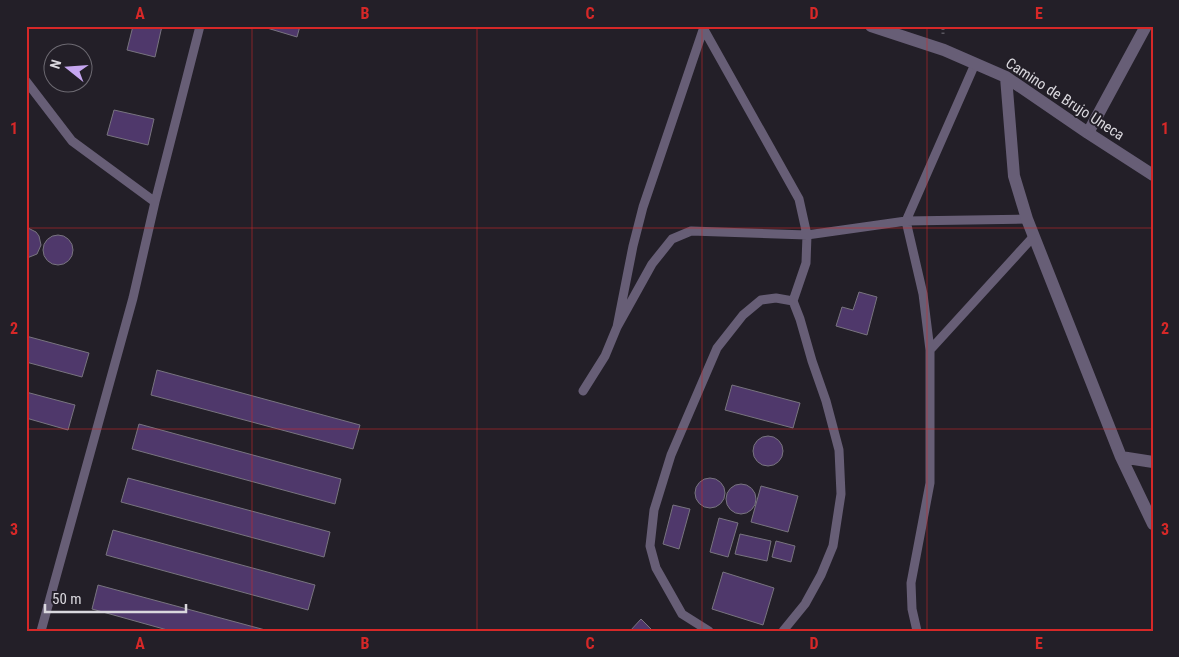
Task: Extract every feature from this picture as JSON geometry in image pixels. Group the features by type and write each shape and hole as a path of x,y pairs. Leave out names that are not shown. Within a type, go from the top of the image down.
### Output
{"street":[{"name":"Camino de Brujo Uneca","path":"871,26 944,50 1006,78 1153,175"},
{"path":"1088,133 1146,26"},
{"path":"1006,78 1014,176 1027,218 1120,457 1153,524"},
{"path":"1120,457 1153,462"}],"lane":[{"path":"41,631 133,298 155,202 200,26"},
{"path":"702,28 800,199 807,235 806,263 793,301 826,401 838,450 841,494 833,546 822,575 805,604 783,631"},
{"path":"617,327 633,246 643,207 702,28"},
{"path":"917,631 912,609 911,583 930,483 930,350 923,294 906,222 975,64"},
{"path":"26,81 72,141 155,202"},
{"path":"583,391 605,356 617,327 652,264 672,239 690,231 807,235 906,222 1027,218"},
{"path":"930,350 1034,236"},
{"path":"709,631 682,614 656,568 650,546 654,510 671,455 717,348 743,315 761,300 776,298 793,301"}],"building":[{"path":"133,26 162,26 155,57 127,50"},
{"path":"267,26 300,26 297,37 267,28"},
{"path":"114,110 154,119 148,145 107,135"},
{"path":"28,228 36,232 41,245 37,254 27,258 26,229"},
{"path":"58,235 64,236 72,244 72,256 64,264 58,265 52,264 44,256 43,250 44,244 52,236"},
{"path":"859,292 877,297 867,335 836,326 842,307 853,310"},
{"path":"26,336 89,353 82,377 26,362"},
{"path":"157,370 360,425 353,449 151,395"},
{"path":"732,385 800,403 793,428 725,410"},
{"path":"26,392 75,405 68,430 26,418"},
{"path":"139,424 341,479 335,504 132,449"},
{"path":"768,436 774,437 782,445 782,457 774,465 768,466 762,465 754,457 753,451 754,445 762,437"},
{"path":"128,478 330,532 324,557 121,502"},
{"path":"710,478 716,479 724,487 724,499 716,507 710,508 704,507 696,499 695,493 696,487 704,479"},
{"path":"741,484 747,485 755,493 755,505 747,513 741,514 735,513 727,505 726,499 727,493 735,485"},
{"path":"761,486 798,496 788,532 751,522"},
{"path":"673,505 690,509 679,549 663,544"},
{"path":"719,518 738,523 728,557 710,552"},
{"path":"113,530 315,585 308,610 106,555"},
{"path":"740,534 771,541 767,561 735,554"},
{"path":"776,541 795,546 791,562 772,557"},
{"path":"723,572 774,588 763,625 712,609"},
{"path":"98,585 269,631 171,631 92,609"},
{"path":"641,619 653,631 630,631"}]}
